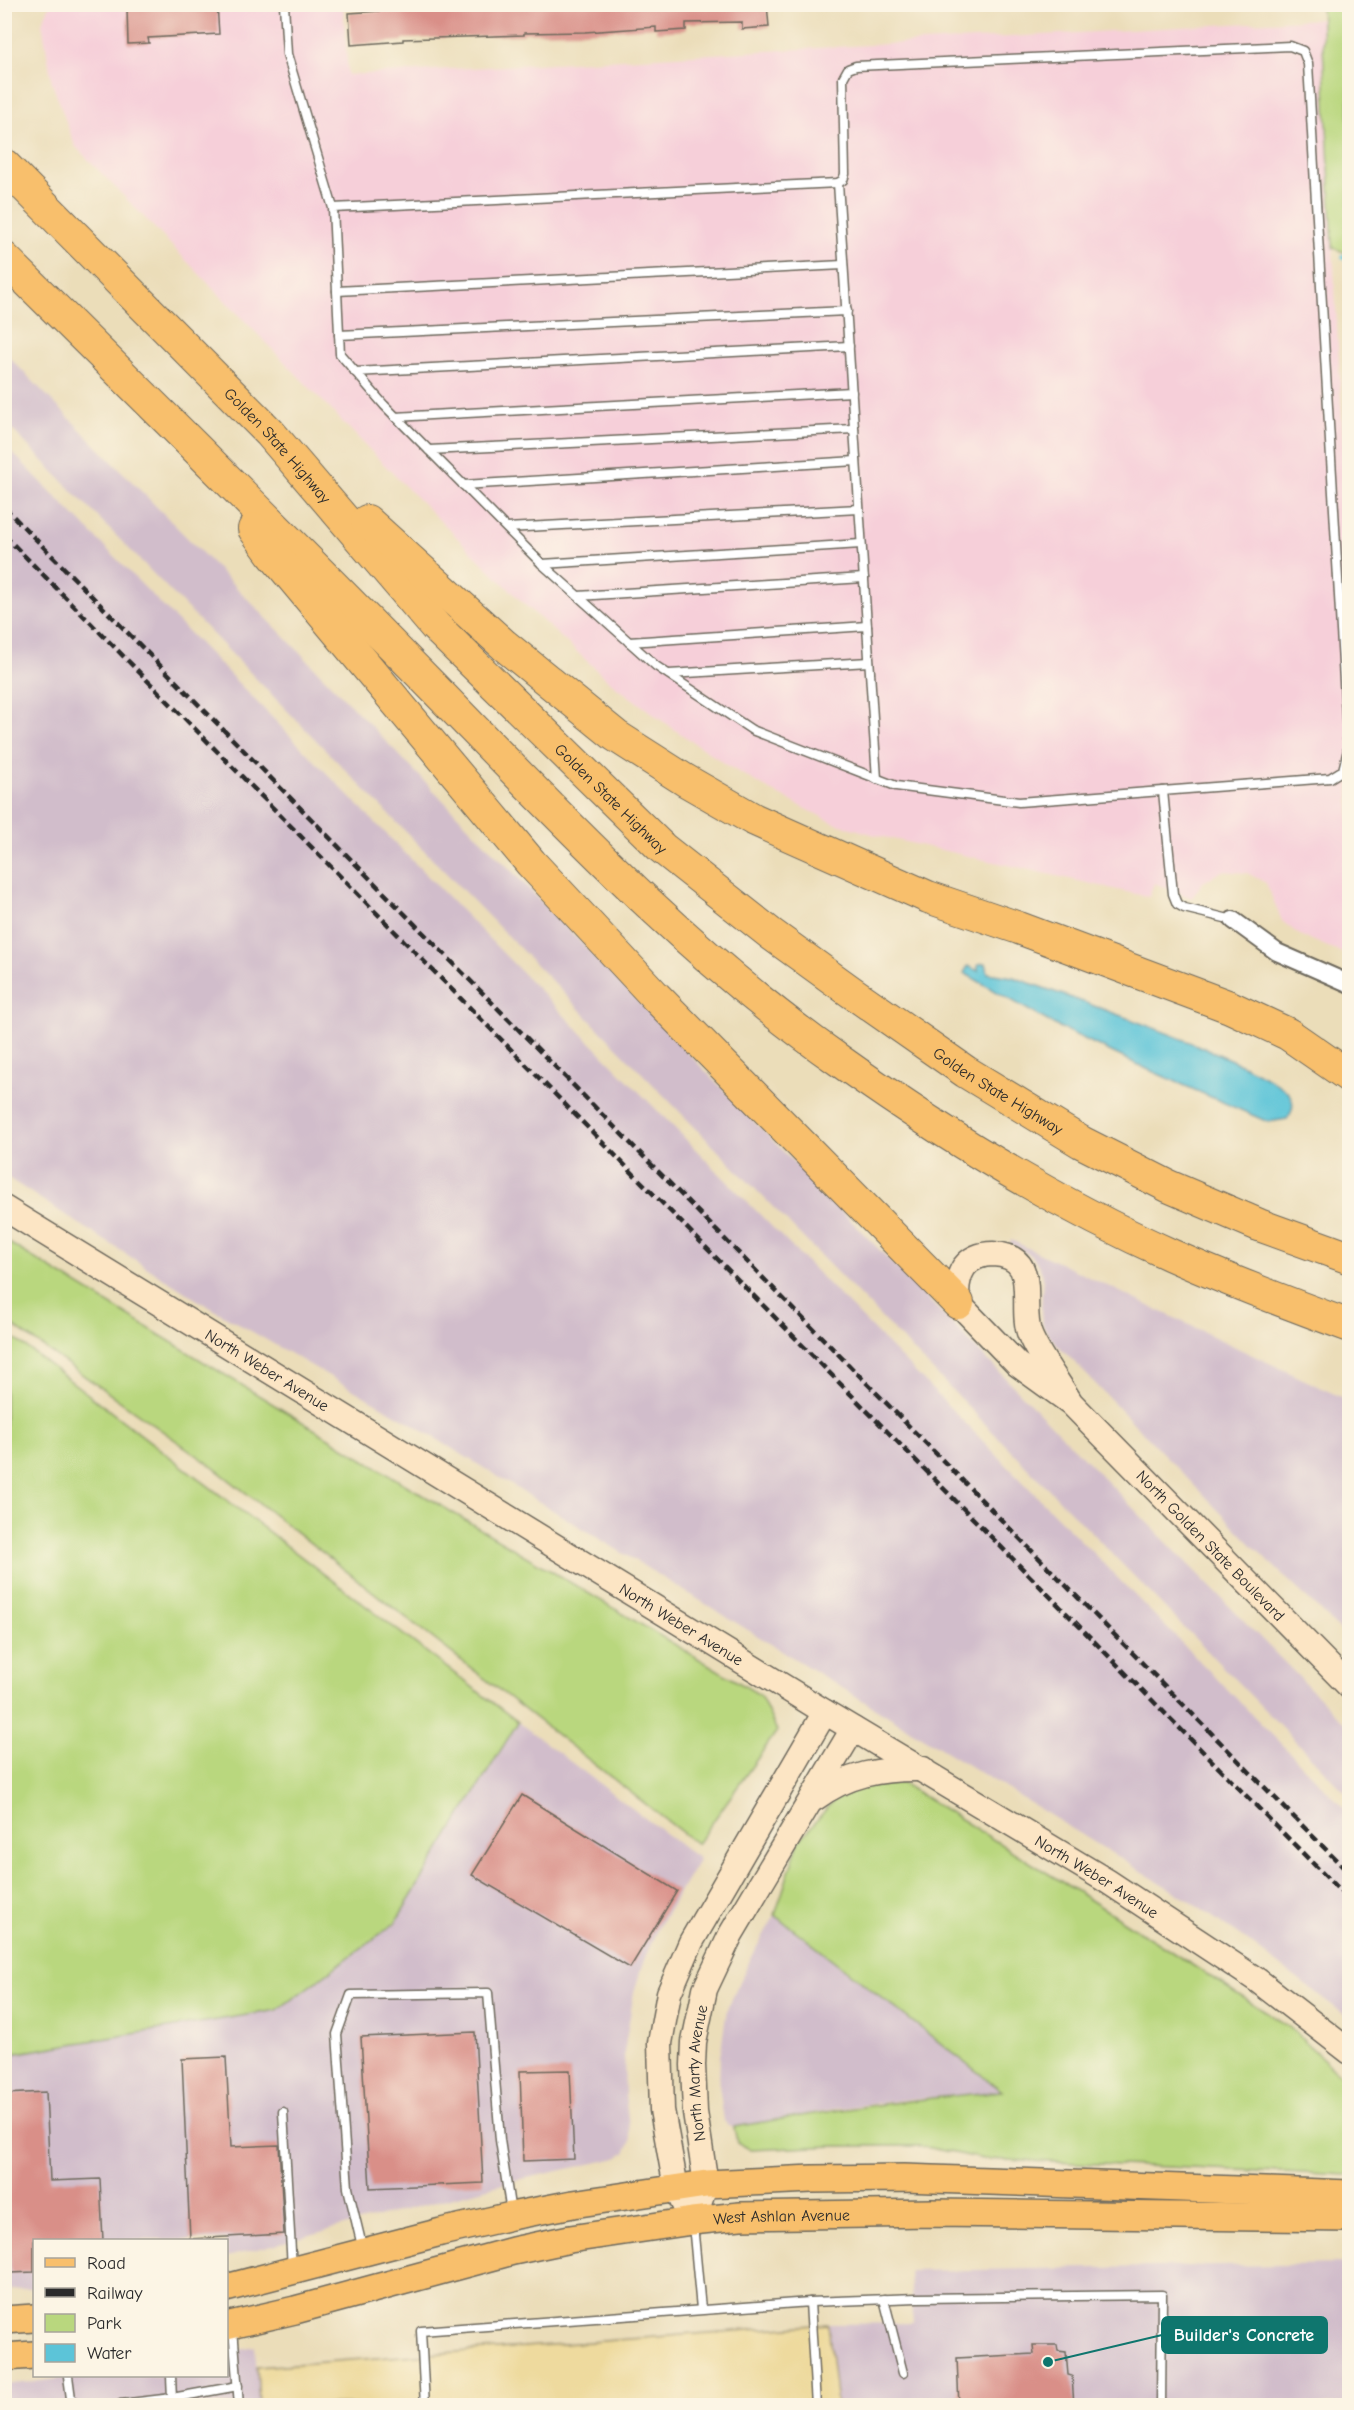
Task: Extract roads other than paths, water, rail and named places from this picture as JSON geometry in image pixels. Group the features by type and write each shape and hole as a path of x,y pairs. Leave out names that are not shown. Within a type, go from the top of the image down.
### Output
{"highway":[{"name":"Golden State Highway","path":"4,165 270,433 435,626 662,848 771,934 966,1071 1081,1142 1168,1186 1259,1225 1350,1258"},
{"path":"4,258 190,441 645,902 742,986 837,1059 949,1135 1056,1197 1170,1254 1350,1326"},
{"path":"270,433 558,691 616,736 685,780 753,819 928,897 1019,928 1230,1007 1288,1034 1350,1077"},
{"path":"190,441 271,552 531,863 656,997 958,1303"}],"main road":[{"name":"North Weber Avenue","path":"4,1208 825,1712 1107,1881 1257,1980 1350,2052"},
{"name":"North Golden State Boulevard","path":"1071,1403 1029,1334 1025,1313 1027,1279 1018,1264 995,1254 980,1256 972,1260 966,1265 958,1281 958,1303 1017,1364 1071,1403 1350,1687"},
{"name":"North Marty Avenue","path":"692,2221 676,2188 662,2110 659,2067 663,2019 669,1992 696,1932 825,1712"},
{"name":"North Marty Avenue","path":"692,2221 706,2184 693,2087 694,2042 705,1989 717,1961 805,1806 853,1729"},
{"path":"805,1806 827,1789 864,1773 891,1769 923,1769"},
{"path":"228,2288 511,2216 706,2184 904,2178 1350,2194"},
{"name":"West Ashlan Avenue","path":"228,2322 295,2310 513,2251 570,2239 740,2216 921,2213 1350,2218"},
{"path":"228,2322 272,2297 292,2272"},
{"path":"4,2320 33,2318"},
{"path":"4,2357 33,2355"}],"street":[{"path":"1233,920 1277,952 1350,984"}],"lane":[{"path":"284,4 287,54 333,208 340,354 395,417 542,564 668,674 753,730 896,786 1019,802 1330,778 1343,770 1348,750 1309,76 1308,64 1303,51 1290,46 856,66 848,69 843,78 845,174 843,180 838,183 333,208"},
{"path":"838,183 877,779"},
{"path":"337,291 843,265"},
{"path":"339,335 847,311"},
{"path":"355,372 849,346"},
{"path":"395,417 852,392"},
{"path":"429,450 854,429"},
{"path":"463,484 856,461"},
{"path":"507,528 859,509"},
{"path":"542,564 861,544"},
{"path":"578,596 864,579"},
{"path":"629,642 867,626"},
{"path":"668,674 869,662"},
{"path":"1163,791 1173,894 1177,904 1184,908 1233,920"},
{"path":"364,2253 348,2188 337,2034 351,1995 488,1993 500,2140 511,2216"},
{"path":"283,2112 292,2272"},
{"path":"692,2221 701,2309"},
{"path":"425,2406 421,2331 810,2302 1162,2295 1161,2406"},
{"path":"884,2300 903,2373"},
{"path":"810,2302 816,2406"},
{"path":"228,2322 239,2406"},
{"path":"68,2377 72,2406"},
{"path":"171,2377 172,2402"},
{"path":"104,2406 172,2402 238,2386"}],"water":[{"path":"986,963 988,973 1013,977 1163,1031 1247,1067 1277,1084 1291,1097 1293,1106 1290,1114 1287,1119 1268,1122 1149,1070 1053,1024 964,973 968,966 978,971 978,964"}],"waterway":[{"path":"1344,257 1350,259"}],"railway":[{"path":"4,507 1350,1874"},
{"path":"4,535 1350,1901"}],"place":[{"name":"Builder's Concrete","path":"1048,2362"}]}
